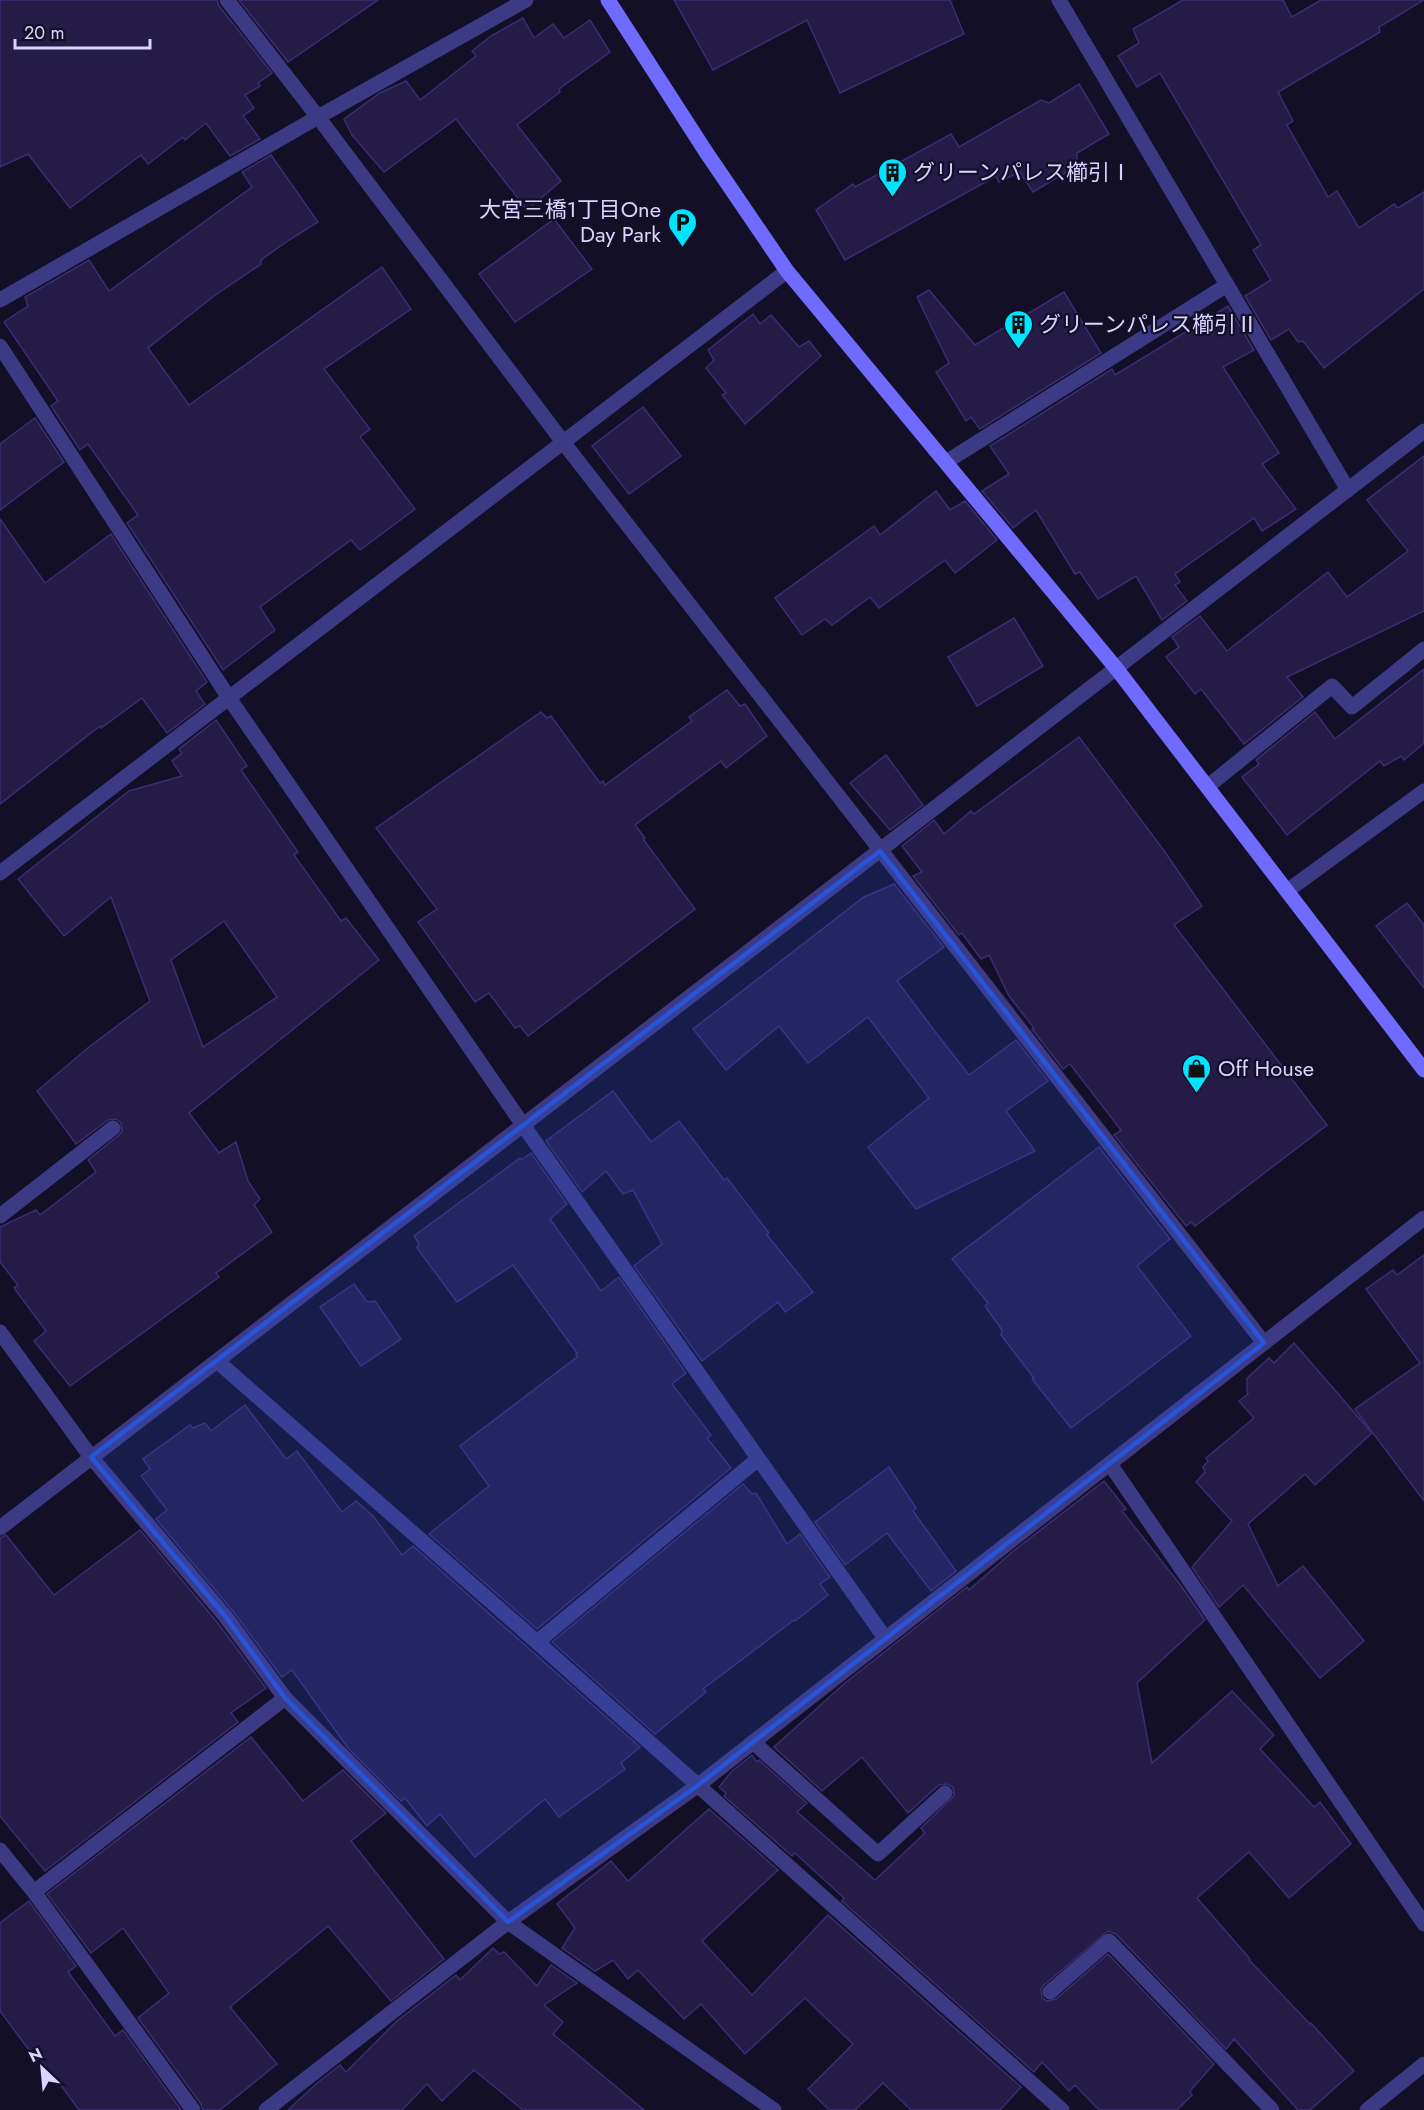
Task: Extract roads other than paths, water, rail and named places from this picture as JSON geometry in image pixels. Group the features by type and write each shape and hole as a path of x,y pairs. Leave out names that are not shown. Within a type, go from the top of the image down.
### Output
{"street":[{"path":"227,0 563,442 1264,1343"},
{"path":"0,300 526,0"},
{"path":"608,0 706,152 787,271 1116,668 1424,1070"},
{"path":"1059,0 1347,490"},
{"path":"0,873 787,271"},
{"path":"946,462 1227,285"},
{"path":"0,346 229,698 523,1125 885,1638"},
{"path":"0,1528 1424,431"},
{"path":"1207,787 1332,686 1352,707 1424,649"},
{"path":"1287,891 1424,790"},
{"path":"0,1216 113,1128"},
{"path":"275,2108 508,1922 697,1786 1424,1218"},
{"path":"0,1332 91,1457 225,1616 285,1698 508,1922 774,2110"},
{"path":"217,1361 537,1642 1062,2110"},
{"path":"537,1642 758,1459"},
{"path":"1110,1464 1424,1924"},
{"path":"0,1513 17,1515"},
{"path":"34,1892 285,1698"},
{"path":"753,1742 878,1854 945,1793"},
{"path":"0,1850 34,1892 193,2110"},
{"path":"1050,1992 1109,1941 1272,2110"},
{"path":"1367,2110 1424,2064"}],"place":[{"name":"グリーンパレス櫛引Ⅰ","path":"892,198"},
{"name":"大宮三橋1丁目One Day Park","path":"682,248"},
{"name":"グリーンパレス櫛引Ⅱ","path":"1018,350"},
{"name":"Off House","path":"1197,1094"}]}
